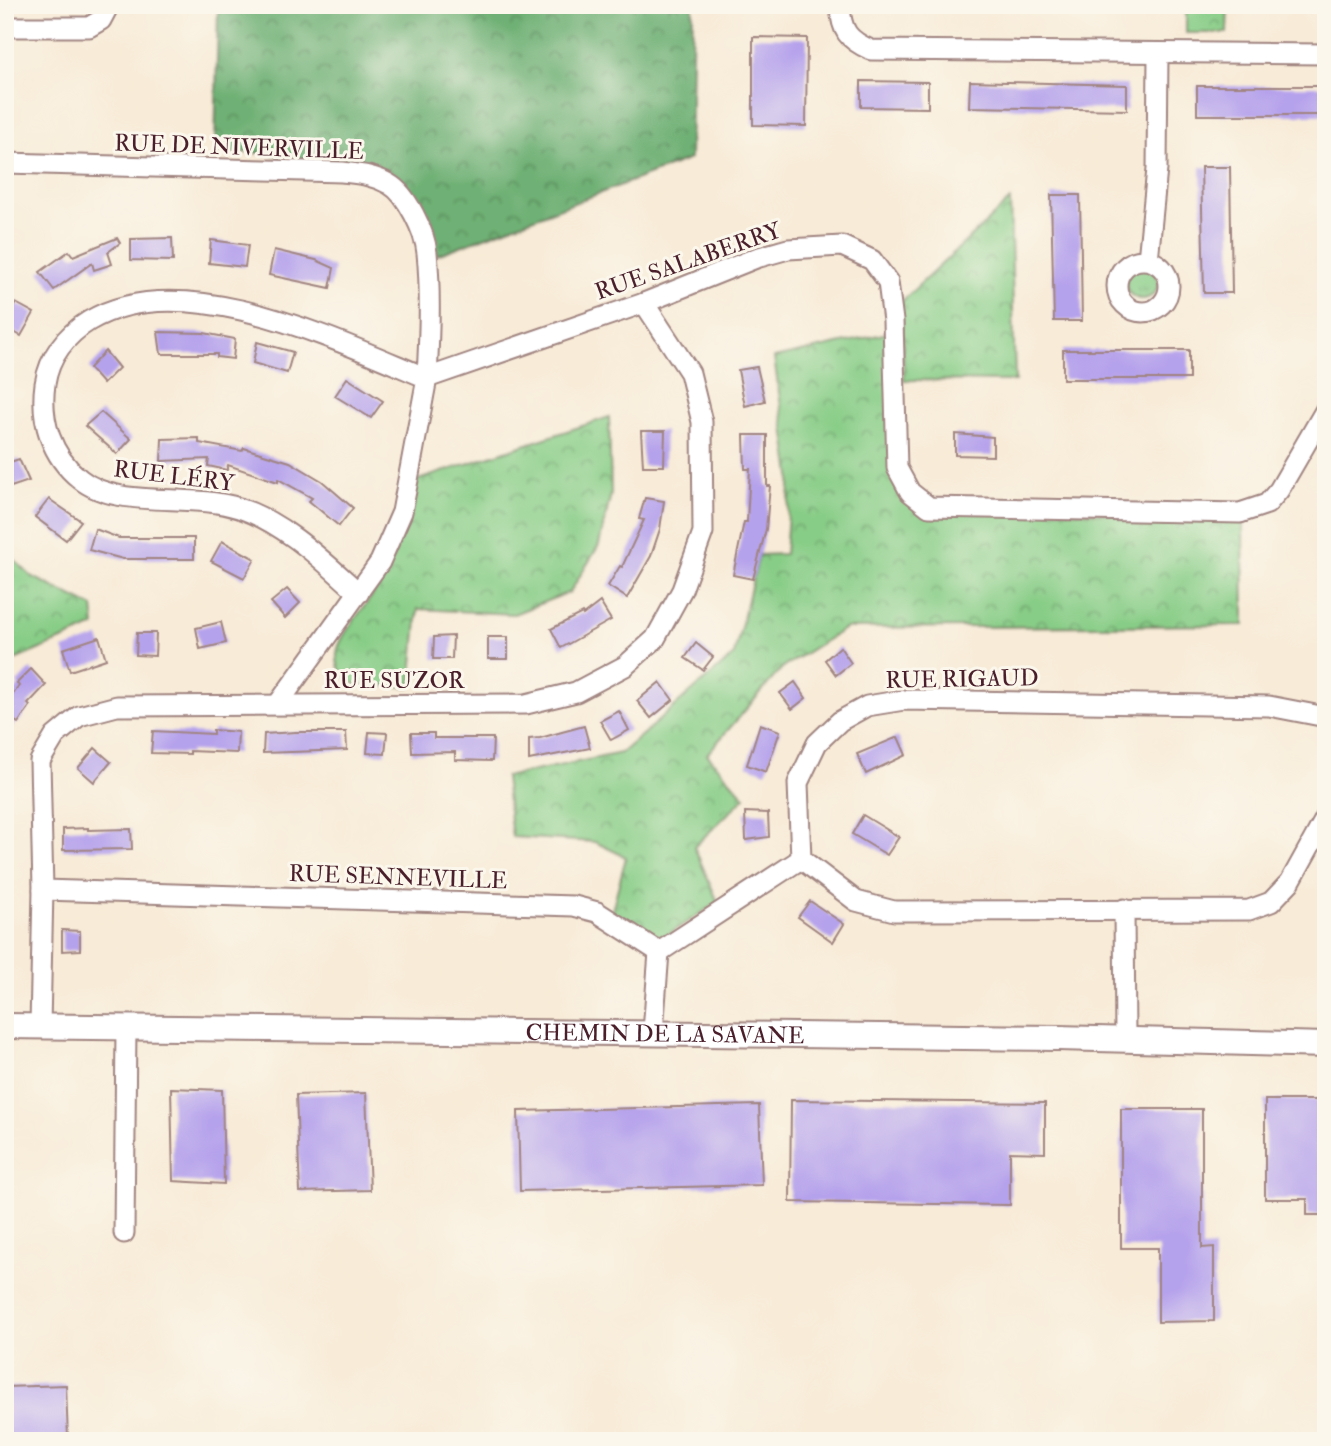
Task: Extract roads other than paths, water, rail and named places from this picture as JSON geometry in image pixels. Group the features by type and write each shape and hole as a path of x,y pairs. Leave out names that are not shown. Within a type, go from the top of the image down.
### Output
{"street":[{"path":"5,27 89,27 101,20 109,5"},
{"path":"841,5 844,27 854,43 872,50 1326,54"},
{"path":"1148,260 1157,169 1158,54"},
{"name":"RUE DE NIVERVILLE","path":"5,163 342,172 373,176 391,185 405,200 416,218 427,251 427,378"},
{"name":"RUE SALABERRY","path":"427,378 644,303 756,258 788,249 842,246 872,260 888,282 893,321 897,468 909,492 929,507 1240,513 1267,503 1279,490 1326,409"},
{"name":"RUE LÉRY","path":"359,593 317,556 274,524 240,508 205,499 121,496 99,491 79,479 62,462 50,442 44,410 46,382 58,348 77,328 103,313 140,303 180,301 248,311 304,327 427,378"},
{"name":"RUE SUZOR","path":"40,1026 43,890 40,761 55,736 79,716 117,706 526,704 576,692 625,666 655,639 682,590 703,533 702,422 690,373 644,303"},
{"path":"278,704 380,562 402,512 427,378"},
{"name":"RUE RIGAUD","path":"801,859 798,783 817,743 840,721 867,706 904,700 1255,706 1302,711 1326,717"},
{"path":"653,1032 659,952 801,859 856,901 894,911 1249,910 1271,902 1290,882 1326,817"},
{"name":"RUE SENNEVILLE","path":"43,890 574,906 597,912 659,952"},
{"path":"1124,909 1125,1039"},
{"name":"CHEMIN DE LA SAVANE","path":"5,1026 653,1032 1125,1039 1326,1045"},
{"path":"124,1233 126,1028"}]}
